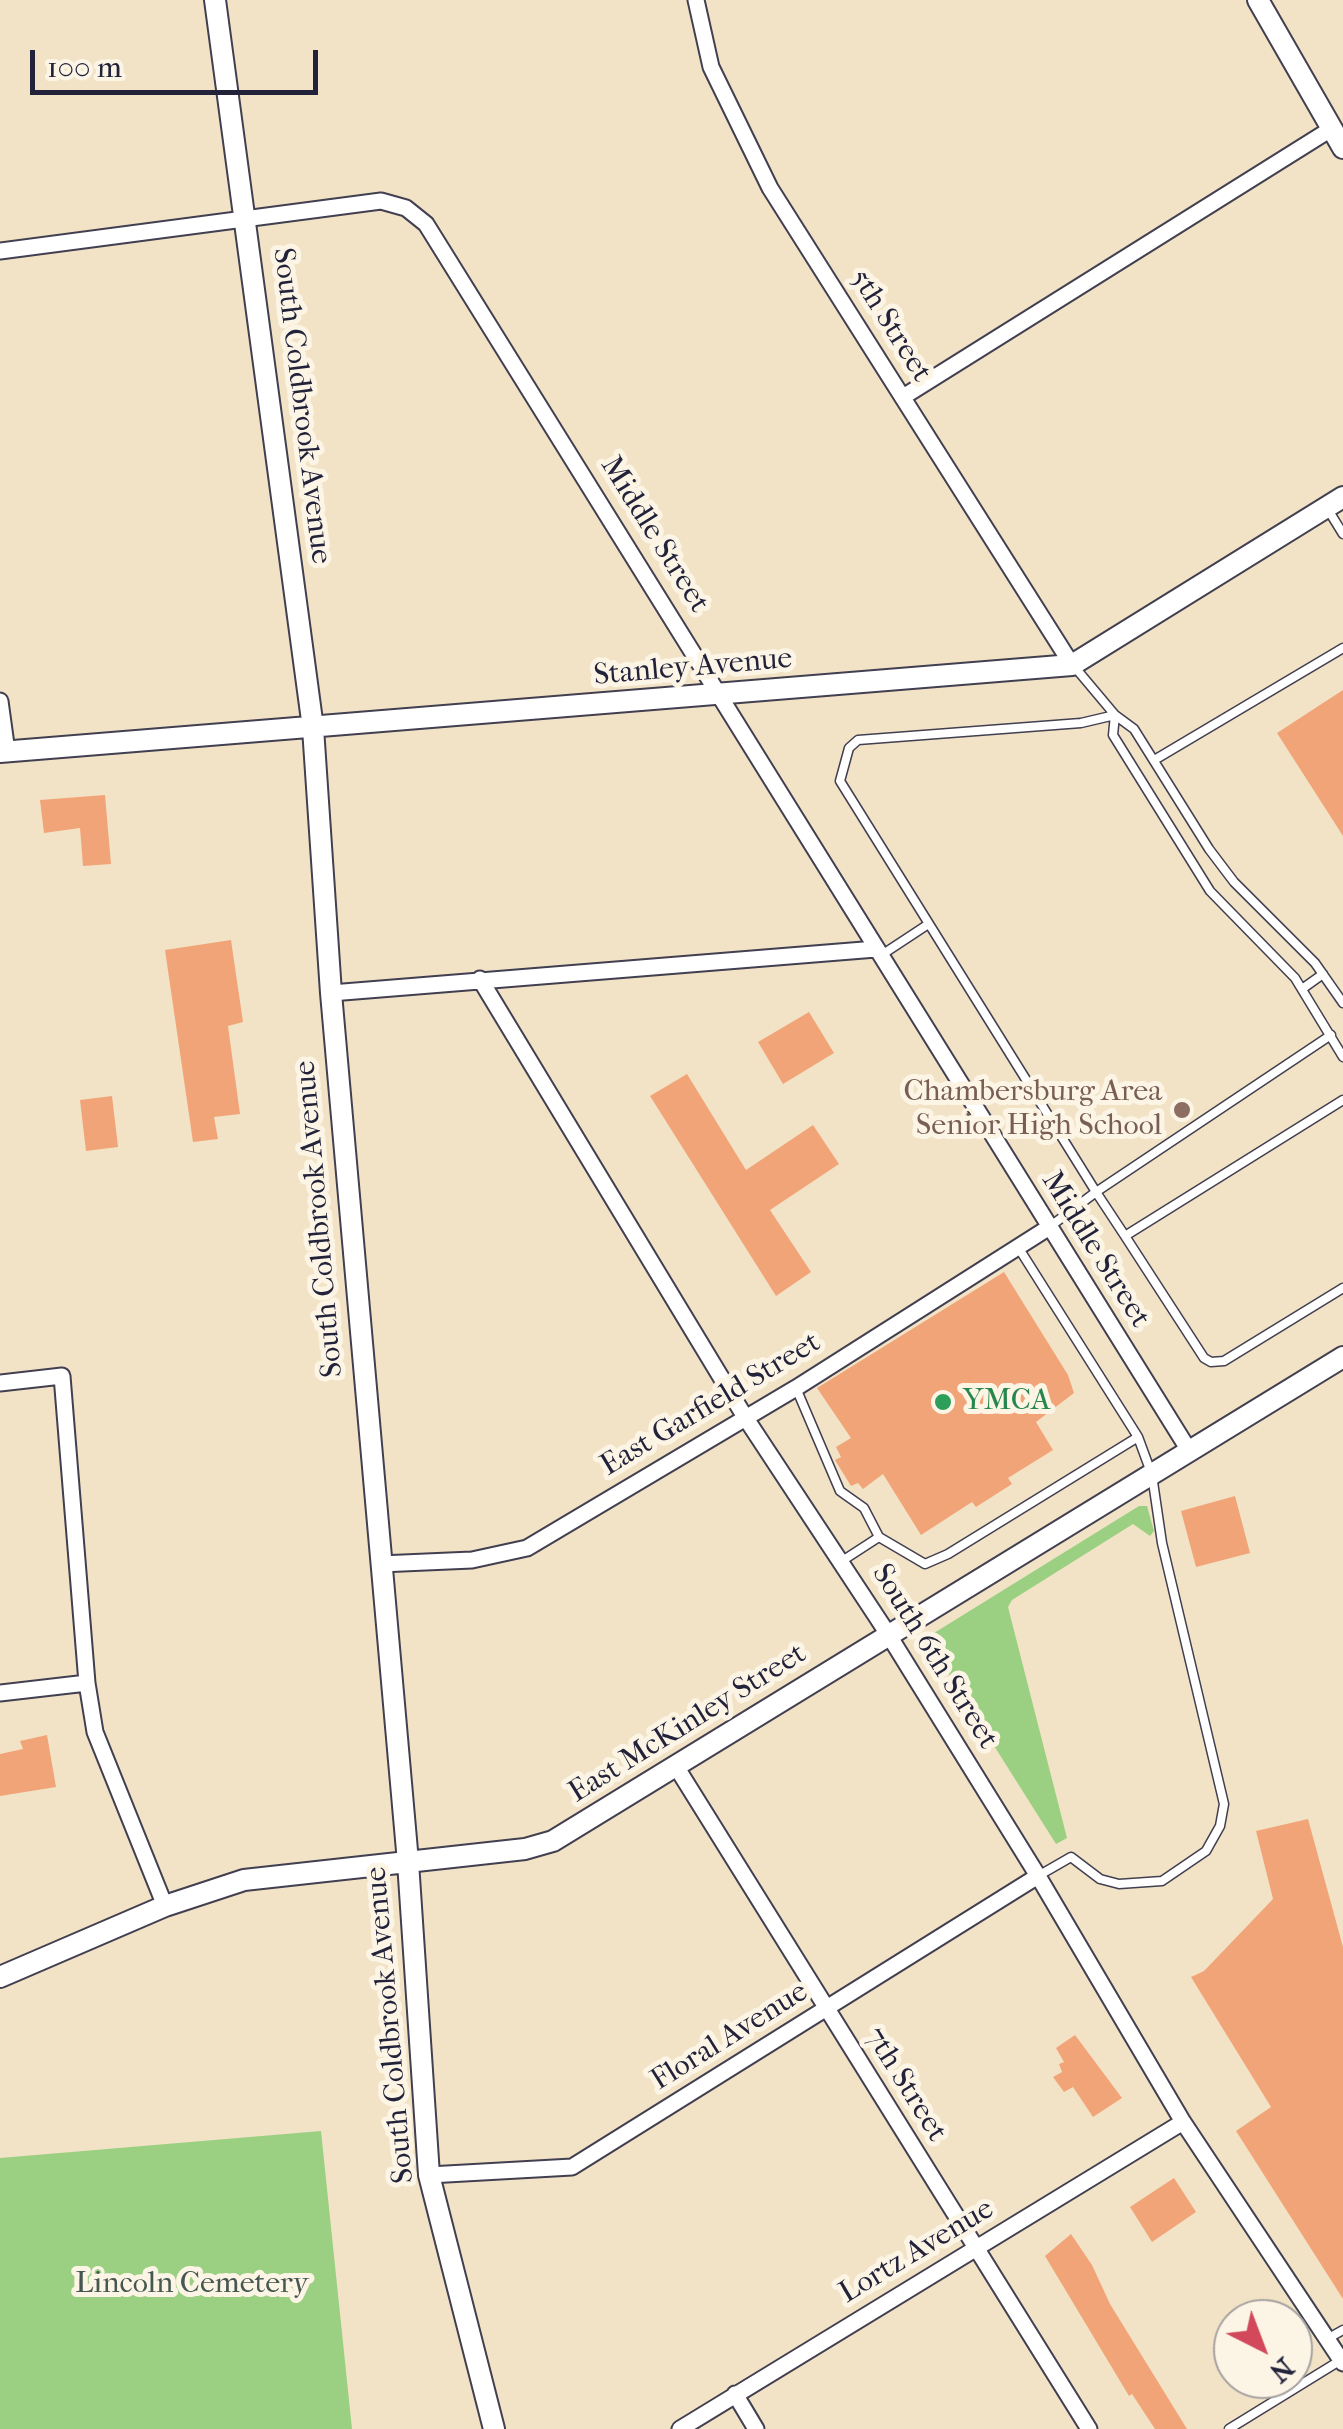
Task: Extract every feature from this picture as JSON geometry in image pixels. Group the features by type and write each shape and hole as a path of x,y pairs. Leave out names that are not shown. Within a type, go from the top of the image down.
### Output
{"street":[{"name":"South Coldbrook Avenue","path":"215,0 312,728 331,993 408,1862 429,2175 494,2429"},
{"name":"5th Street","path":"696,0 711,67 770,188 1072,665"},
{"path":"1258,0 1343,148"},
{"path":"903,397 1331,130"},
{"name":"Middle Street","path":"0,251 381,201 406,208 426,224 1190,1452"},
{"name":"Stanley Avenue","path":"3,752 1072,665 1334,502"},
{"path":"0,701 3,752"},
{"path":"331,993 480,978 878,953"},
{"name":"South 6th Street","path":"480,978 746,1417 888,1634 1038,1876 1183,2122 1342,2360"},
{"name":"East Garfield Street","path":"380,1564 472,1560 528,1548 796,1388 1048,1228"},
{"name":"East McKinley Street","path":"0,1977 165,1906 244,1880 525,1849 553,1840 677,1768 888,1634 1343,1357"},
{"path":"0,1383 62,1376 87,1683 95,1732 112,1784 165,1906"},
{"path":"0,1693 87,1683"},
{"name":"7th Street","path":"677,1768 1089,2429"},
{"name":"Floral Avenue","path":"429,2175 572,2167 1038,1876"},
{"name":"Lortz Avenue","path":"680,2429 1183,2122"},
{"path":"735,2394 756,2429"}],"lane":[{"path":"1334,502 1343,534"},
{"path":"1156,759 1343,648"},
{"path":"1072,665 1115,715 1134,728 1208,849 1323,974 1343,1002"},
{"path":"1115,715 1081,723 858,740 848,748 840,781 926,925 1204,1358 1212,1362 1224,1360 1343,1288"},
{"path":"1115,715 1113,735 1210,891 1302,989 1343,1057"},
{"path":"878,953 926,925"},
{"path":"1302,989 1323,974"},
{"path":"1048,1228 1331,1035"},
{"path":"1125,1236 1343,1100"},
{"path":"1018,1245 1138,1437 1152,1475 1162,1543 1222,1789 1222,1815 1206,1851 1162,1881 1120,1884 1100,1879 1071,1857 1038,1876"},
{"path":"796,1388 840,1491 864,1508 879,1537 924,1564 948,1554 1138,1437"},
{"path":"841,1561 879,1537"},
{"path":"1328,2339 1343,2330"},
{"path":"1229,2429 1342,2360"}],"green space":[{"path":"1139,1506 1147,1506 1154,1531 1150,1536 1133,1524 1012,1600 1008,1607 1067,1838 1056,1844 926,1638"},
{"name":"Lincoln Cemetery","path":"321,2131 352,2429 0,2429 0,2158"}],"building":[{"path":"1343,690 1343,836 1277,733"},
{"path":"105,795 111,864 83,866 80,828 44,833 40,800"},
{"path":"231,940 243,1022 228,1026 240,1114 214,1117 218,1139 193,1142 165,950"},
{"path":"809,1012 834,1053 783,1084 758,1042"},
{"path":"687,1074 746,1170 813,1125 839,1164 770,1210 811,1272 776,1296 650,1096"},
{"path":"112,1096 118,1147 86,1151 80,1100"},
{"name":"YMCA","path":"1004,1272 1068,1375 1074,1393 1036,1422 1053,1450 1008,1478 1012,1484 976,1507 972,1502 921,1535 883,1474 863,1489 858,1483 851,1486 835,1460 841,1457 836,1447 851,1438 817,1388"},
{"path":"1235,1496 1250,1553 1196,1567 1181,1511"},
{"path":"47,1735 56,1787 0,1796 0,1754 23,1749 20,1741"},
{"path":"1308,1819 1343,1947 1343,2299 1236,2131 1271,2107 1191,1977 1204,1971 1273,1899 1256,1831"},
{"path":"1075,2035 1122,2098 1093,2117 1073,2087 1064,2092 1053,2077 1062,2072 1059,2064 1064,2062 1056,2048"},
{"path":"1174,2178 1196,2212 1152,2242 1130,2207"},
{"path":"1071,2234 1187,2429 1155,2429 1132,2394 1129,2396 1045,2256"}],"place":[{"name":"Chambersburg Area Senior High School","path":"1182,1110"},
{"name":"YMCA","path":"943,1402"}]}
